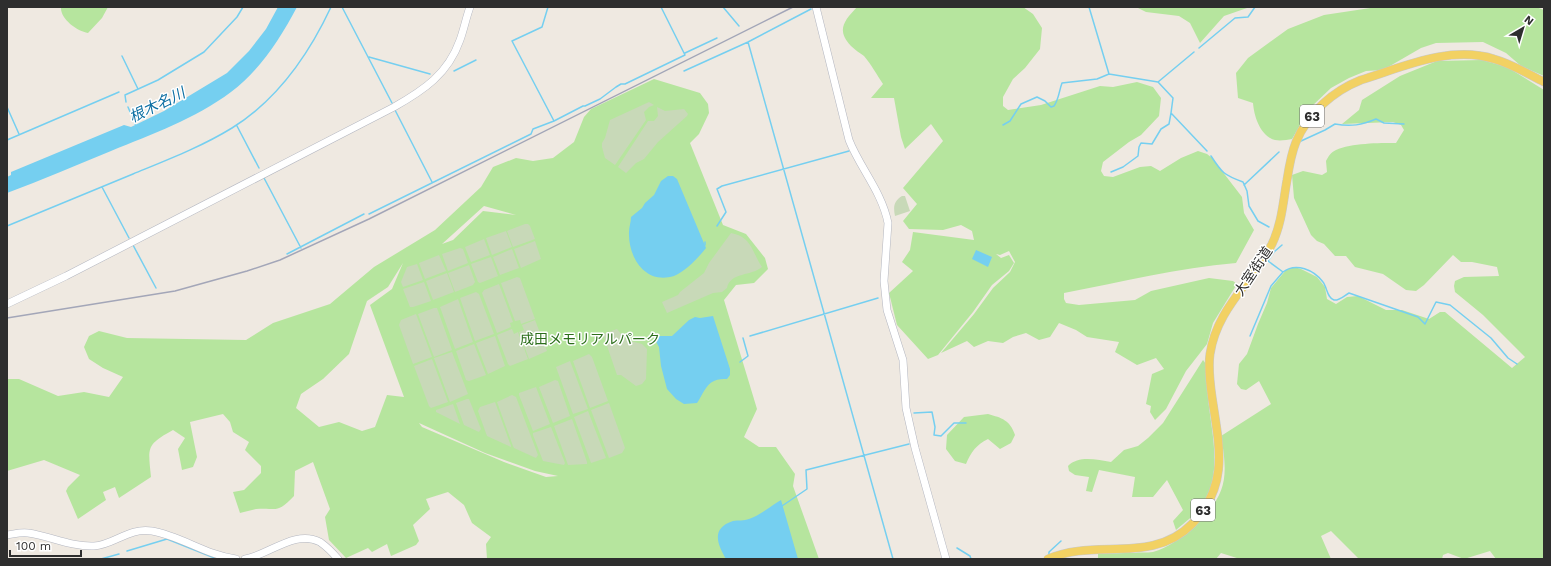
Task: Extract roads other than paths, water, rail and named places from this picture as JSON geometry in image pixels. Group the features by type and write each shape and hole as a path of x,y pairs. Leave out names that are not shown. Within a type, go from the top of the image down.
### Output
{"main road":[{"name":"大室街道","path":"1048,559 1060,554 1072,552 1121,550 1157,545 1179,534 1191,525 1210,500 1218,476 1219,456 1210,378 1210,357 1215,332 1228,308 1265,256 1272,243 1281,221 1290,162 1296,142 1306,124 1320,106 1336,93 1355,82 1445,56 1462,54 1492,58 1515,67 1544,82"}],"street":[{"path":"7,304 66,276 423,90 437,77 448,63 460,40 470,7"},
{"path":"816,7 849,140 855,155 881,199 886,214 888,223 884,280 887,310 903,360 906,408 915,448 946,559"},
{"path":"7,535 26,533 82,546 96,546 128,533 146,530 169,536 225,557 236,559"},
{"path":"245,559 256,557 296,539 306,538 320,542 338,559"}],"water":[{"path":"278,7 297,7 284,31 260,64 231,92 217,102 188,118 157,132 7,193 7,177 11,175 11,172 124,125 131,127 164,111 227,73 249,51 266,29"},
{"path":"668,176 673,176 677,179 706,248 696,260 683,271 674,276 664,278 647,273 640,267 632,251 629,241 629,232 631,217 654,195 661,181"},
{"path":"976,250 992,257 988,267 972,259"},
{"path":"713,316 730,369 730,375 727,379 717,380 706,387 697,403 684,404 676,399 667,389 661,366 659,347 655,340 655,336 672,336 689,320 695,317 700,318"},
{"path":"781,500 798,559 726,559 718,542 721,528 733,521 745,520 753,517"}],"waterway":[{"name":"根木名川","path":"126,102 125,95 158,80 204,52 237,17 243,7"},
{"path":"7,226 184,153 232,128 263,104 290,75 313,42 331,7"},
{"path":"342,7 392,103"},
{"path":"548,7 542,27 512,41 554,121"},
{"path":"369,214 531,134 533,129 554,121 600,99 621,84 625,84 685,55 661,7"},
{"path":"723,7 739,26"},
{"path":"1089,7 1109,74 1158,82 1173,98 1171,113 1207,151"},
{"path":"1199,48 1235,18 1248,17 1255,7"},
{"path":"684,71 748,42 811,9"},
{"path":"685,53 717,38"},
{"path":"748,42 893,559"},
{"path":"1158,82 1194,52"},
{"path":"122,56 138,89"},
{"path":"369,57 430,74"},
{"path":"454,71 476,60"},
{"path":"1003,125 1010,121 1021,104 1037,97 1045,101 1051,107 1054,106 1062,83 1097,79 1109,74"},
{"path":"7,140 119,92"},
{"path":"7,107 19,134"},
{"name":"根木名川","path":"128,107 136,126"},
{"path":"395,110 432,182"},
{"path":"1111,172 1123,167 1138,156 1141,143 1152,144 1161,129 1169,124 1171,113"},
{"path":"1301,141 1335,124 1356,125 1376,119 1384,123 1404,124"},
{"path":"237,126 259,168"},
{"path":"717,226 726,212 717,189 722,186 849,151"},
{"path":"1244,185 1279,152"},
{"path":"1211,156 1224,173 1243,182 1247,191 1249,206 1258,221 1269,227"},
{"path":"264,178 301,248"},
{"path":"102,187 129,238"},
{"path":"287,254 364,214"},
{"path":"133,245 156,288"},
{"path":"1282,245 1274,252 1268,261 1283,272 1293,268 1310,271 1323,282 1328,295 1332,299 1338,300 1349,293 1418,317 1425,324 1436,302 1450,305 1491,338 1508,358 1517,364"},
{"path":"1250,336 1271,286 1283,272"},
{"path":"750,336 878,298"},
{"path":"740,362 748,356 743,338"},
{"path":"914,413 932,412 935,427 934,435 941,436 954,423 966,423"},
{"path":"782,506 807,489 806,470 909,444"},
{"path":"127,551 167,539 217,559"},
{"path":"1049,555 1049,552 1061,541"},
{"path":"957,548 970,556 971,559"},
{"path":"101,559 119,554"}],"railway":[{"path":"7,318 175,291 247,271 280,260 369,219 793,7"}],"park label":[{"name":"成田メモリアルパーク","path":"590,339"}]}
